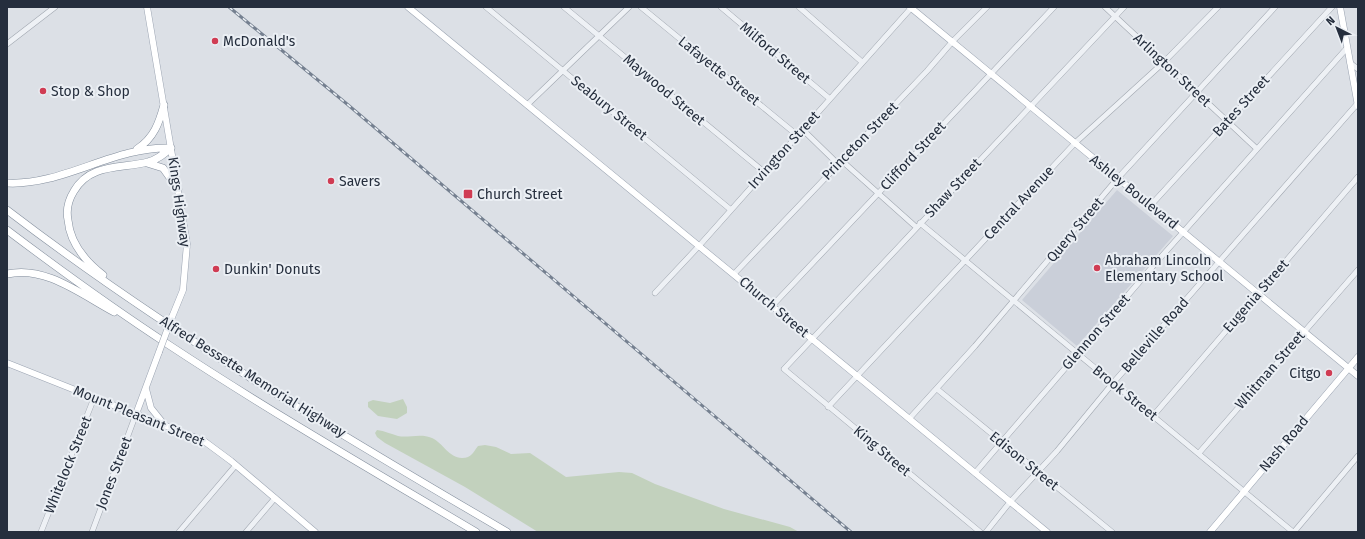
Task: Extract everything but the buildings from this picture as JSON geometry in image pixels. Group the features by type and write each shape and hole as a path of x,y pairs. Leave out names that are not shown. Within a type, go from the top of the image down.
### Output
{"highway":[{"path":"133,151 146,142 156,131 164,105"},
{"path":"7,183 19,184 42,180 133,151 152,148 171,148"},
{"path":"142,307 88,262 73,239 67,217 69,200 72,193 88,176 108,168 147,162 158,158 171,148"},
{"path":"147,162 163,168 178,189"},
{"name":"Alfred Bessette Memorial Highway","path":"7,210 70,257 142,307 259,383 507,532"},
{"name":"Alfred Bessette Memorial Highway","path":"7,230 144,329 274,411 476,532"},
{"path":"7,274 30,274 56,281 144,329"}],"main road":[{"name":"Kings Highway","path":"136,414 158,352 183,290 187,255 186,237 147,7"},
{"name":"Church Street","path":"408,7 1047,532"},
{"name":"Ashley Boulevard","path":"911,7 990,74 1358,376"},
{"path":"1340,7 1358,104"},
{"name":"Nash Road","path":"1210,532 1358,357"},
{"name":"Mount Pleasant Street","path":"7,363 204,441 236,465 315,532"},
{"path":"146,388 151,408 164,425"}],"street":[{"path":"7,44 55,7"},
{"name":"Seabury Street","path":"486,7 732,210"},
{"name":"Maywood Street","path":"564,7 764,172"},
{"path":"527,105 629,7"},
{"name":"Lafayette Street","path":"641,7 797,135"},
{"name":"Milford Street","path":"721,7 830,99"},
{"path":"798,7 862,62"},
{"name":"Irvington Street","path":"655,293 732,210 911,7"},
{"name":"Princeton Street","path":"734,274 952,42 987,7"},
{"name":"Clifford Street","path":"772,306 1054,7"},
{"name":"Arlington Street","path":"1105,7 1256,149"},
{"name":"Shaw Street","path":"784,369 1029,106 1124,7"},
{"name":"Central Avenue","path":"828,407 1075,143 1163,63 1218,7"},
{"name":"Query Street","path":"909,419 938,389 1013,300 1094,208 1118,178 1197,94 1275,7"},
{"name":"Bates Street","path":"1151,205 1332,7"},
{"name":"Glennon Street","path":"975,472 1077,353 1347,48"},
{"path":"1350,63 1358,69"},
{"name":"Belleville Road","path":"986,532 1113,383 1358,104"},
{"path":"802,129 916,227"},
{"name":"Eugenia Street","path":"1153,416 1358,177"},
{"name":"Brook Street","path":"920,223 1293,532"},
{"name":"Whitman Street","path":"1199,453 1358,270"},
{"name":"King Street","path":"784,369 980,532"},
{"name":"Edison Street","path":"938,389 1112,532"},
{"name":"Whitelock Street","path":"41,532 94,398"},
{"name":"Jones Street","path":"92,532 136,414"},
{"path":"1293,532 1358,456"},
{"path":"179,532 236,465"},
{"path":"246,532 275,498"}],"shaded area":[{"name":"Abraham Lincoln Elementary School","path":"1117,190 1173,236 1077,346 1022,300"}],"green space":[{"path":"403,399 407,407 407,413 397,419 378,416 368,407 368,402 373,400 390,403"},
{"path":"377,430 398,436 419,436 432,438 453,456 462,458 468,457 472,454 478,446 485,445 496,447 511,454 530,453 566,477 619,472 632,473 655,484 724,509 790,527 799,532 538,532 465,487 385,443 377,437 375,433"}],"railway":[{"path":"229,7 347,104 851,532"}],"place":[{"name":"McDonald's","path":"215,41"},
{"name":"Stop & Shop","path":"43,91"},
{"name":"Savers","path":"331,181"},
{"name":"Church Street","path":"468,194"},
{"name":"Abraham Lincoln Elementary School","path":"1097,268"},
{"name":"Dunkin' Donuts","path":"216,269"},
{"name":"Citgo","path":"1329,373"}]}
